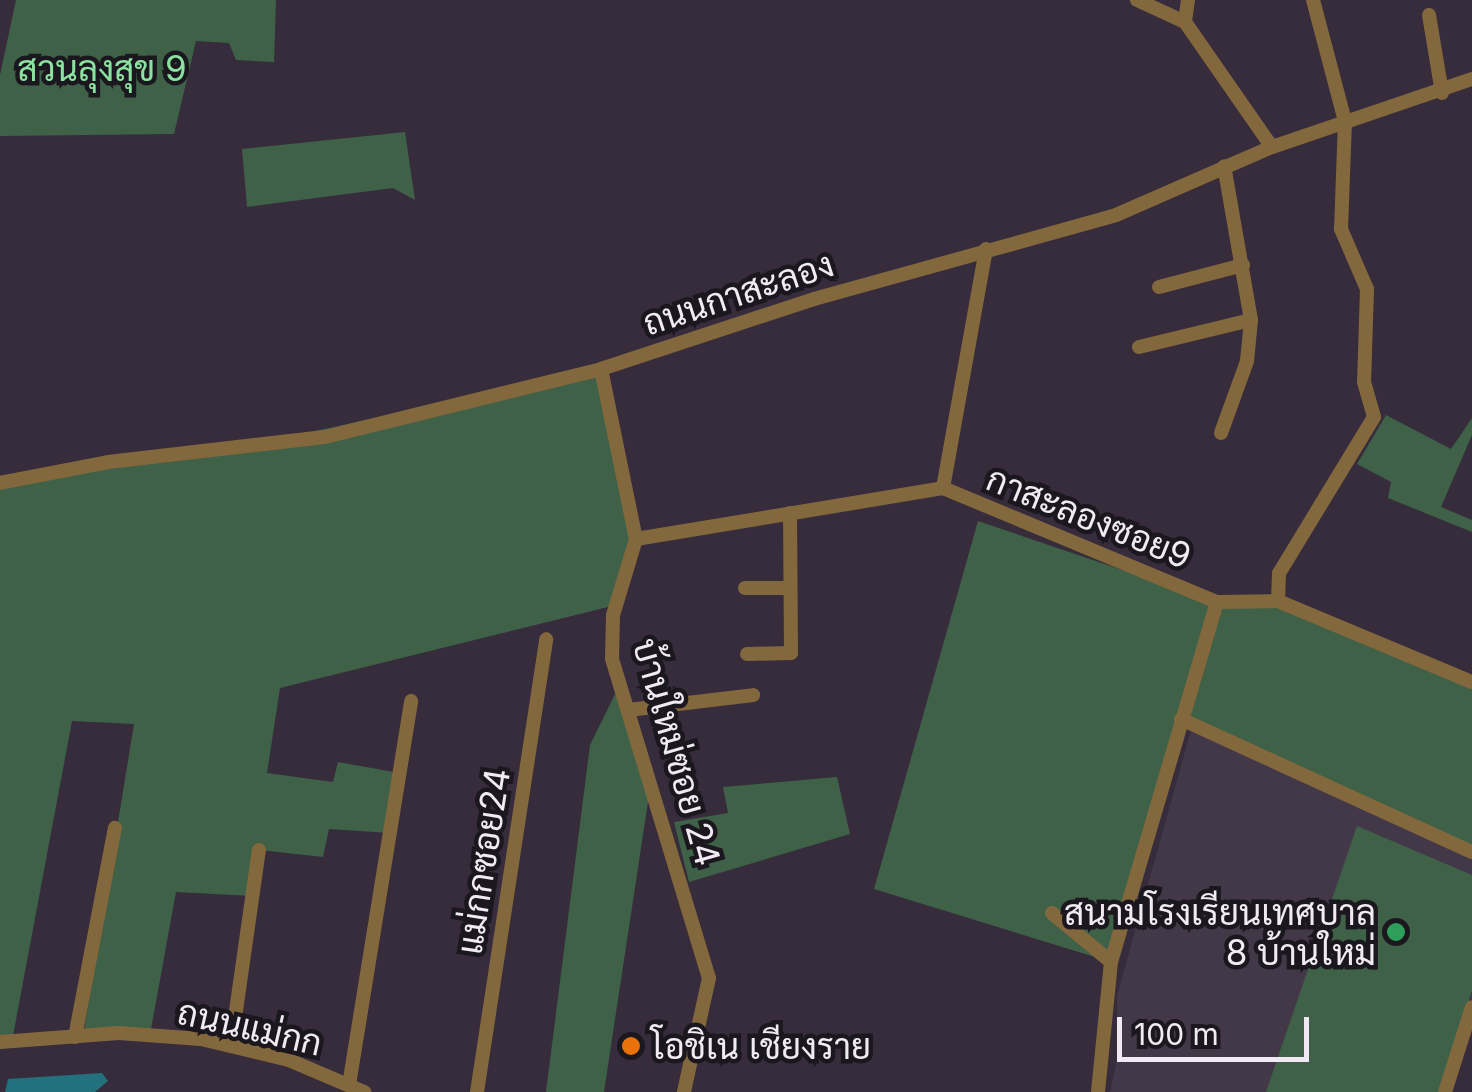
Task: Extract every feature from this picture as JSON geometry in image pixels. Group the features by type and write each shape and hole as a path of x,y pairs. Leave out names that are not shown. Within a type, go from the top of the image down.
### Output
{"street":[{"path":"1136,0 1184,22 1272,147"},
{"path":"1184,22 1188,0"},
{"path":"1278,602 1279,573 1374,417 1364,382 1367,289 1342,229 1345,122 1312,0"},
{"path":"1429,15 1442,93"},
{"name":"ถนนกาสะลอง","path":"0,483 108,462 325,437 601,369 986,248 1116,215 1272,147 1442,93 1472,79"},
{"path":"1222,433 1247,361 1252,320 1224,166"},
{"name":"กาสะลองซอย9","path":"986,248 943,488 1217,602"},
{"path":"1160,286 1243,265"},
{"path":"1139,347 1252,320"},
{"name":"บ้านใหม่ซอย 24","path":"601,369 636,539 611,637 628,710 706,956 709,978 684,1092"},
{"path":"636,539 943,488"},
{"path":"747,654 791,653 790,513"},
{"path":"746,588 790,588"},
{"path":"1098,1092 1111,962 1217,602 1278,602 1472,682"},
{"name":"แม่กกซอย24","path":"476,1092 546,639"},
{"path":"628,710 753,696"},
{"path":"357,1089 412,701"},
{"path":"1181,718 1472,852"},
{"path":"75,1036 115,828"},
{"path":"231,1046 259,850"},
{"path":"1052,913 1111,962"},
{"path":"1445,1092 1472,1007"},
{"name":"ถนนแม่กก","path":"0,1042 119,1033 231,1046 357,1089"}],"shaded area":[{"path":"1191,730 1472,860 1472,1007 1445,1092 1110,1092 1118,1055 1117,996"}],"green space":[{"name":"สวนลุงสุข 9","path":"16,0 276,0 274,62 236,60 229,43 196,41 174,134 0,136 0,75"},
{"name":"สวนลุงสุข 9","path":"405,132 415,200 393,188 247,207 242,149"},
{"path":"601,369 636,539 616,605 280,688 267,773 333,782 338,762 394,772 390,833 329,829 323,857 260,850 253,896 176,892 150,1035 83,1036 134,724 72,721 12,1041 0,1042 0,483 200,456"},
{"path":"1386,415 1451,449 1472,418 1472,435 1441,507 1472,520 1472,532 1388,498 1391,482 1357,464"},
{"path":"978,521 1217,602 1278,601 1472,682 1472,852 1183,720 1111,962 874,889"},
{"path":"620,684 651,782 604,1092 546,1092 590,745"},
{"path":"837,777 850,834 689,882 674,822 728,813 723,787"},
{"name":"สนามโรงเรียนเทศบาล 8 บ้านใหม่","path":"1357,826 1472,875 1472,990 1441,1092 1266,1092"}],"water":[{"path":"102,1073 108,1081 95,1092 5,1092 8,1079"}],"place":[{"name":"สนามโรงเรียนเทศบาล 8 บ้านใหม่","path":"1396,932"},
{"name":"โอชิเน เชียงราย","path":"631,1046"}]}
